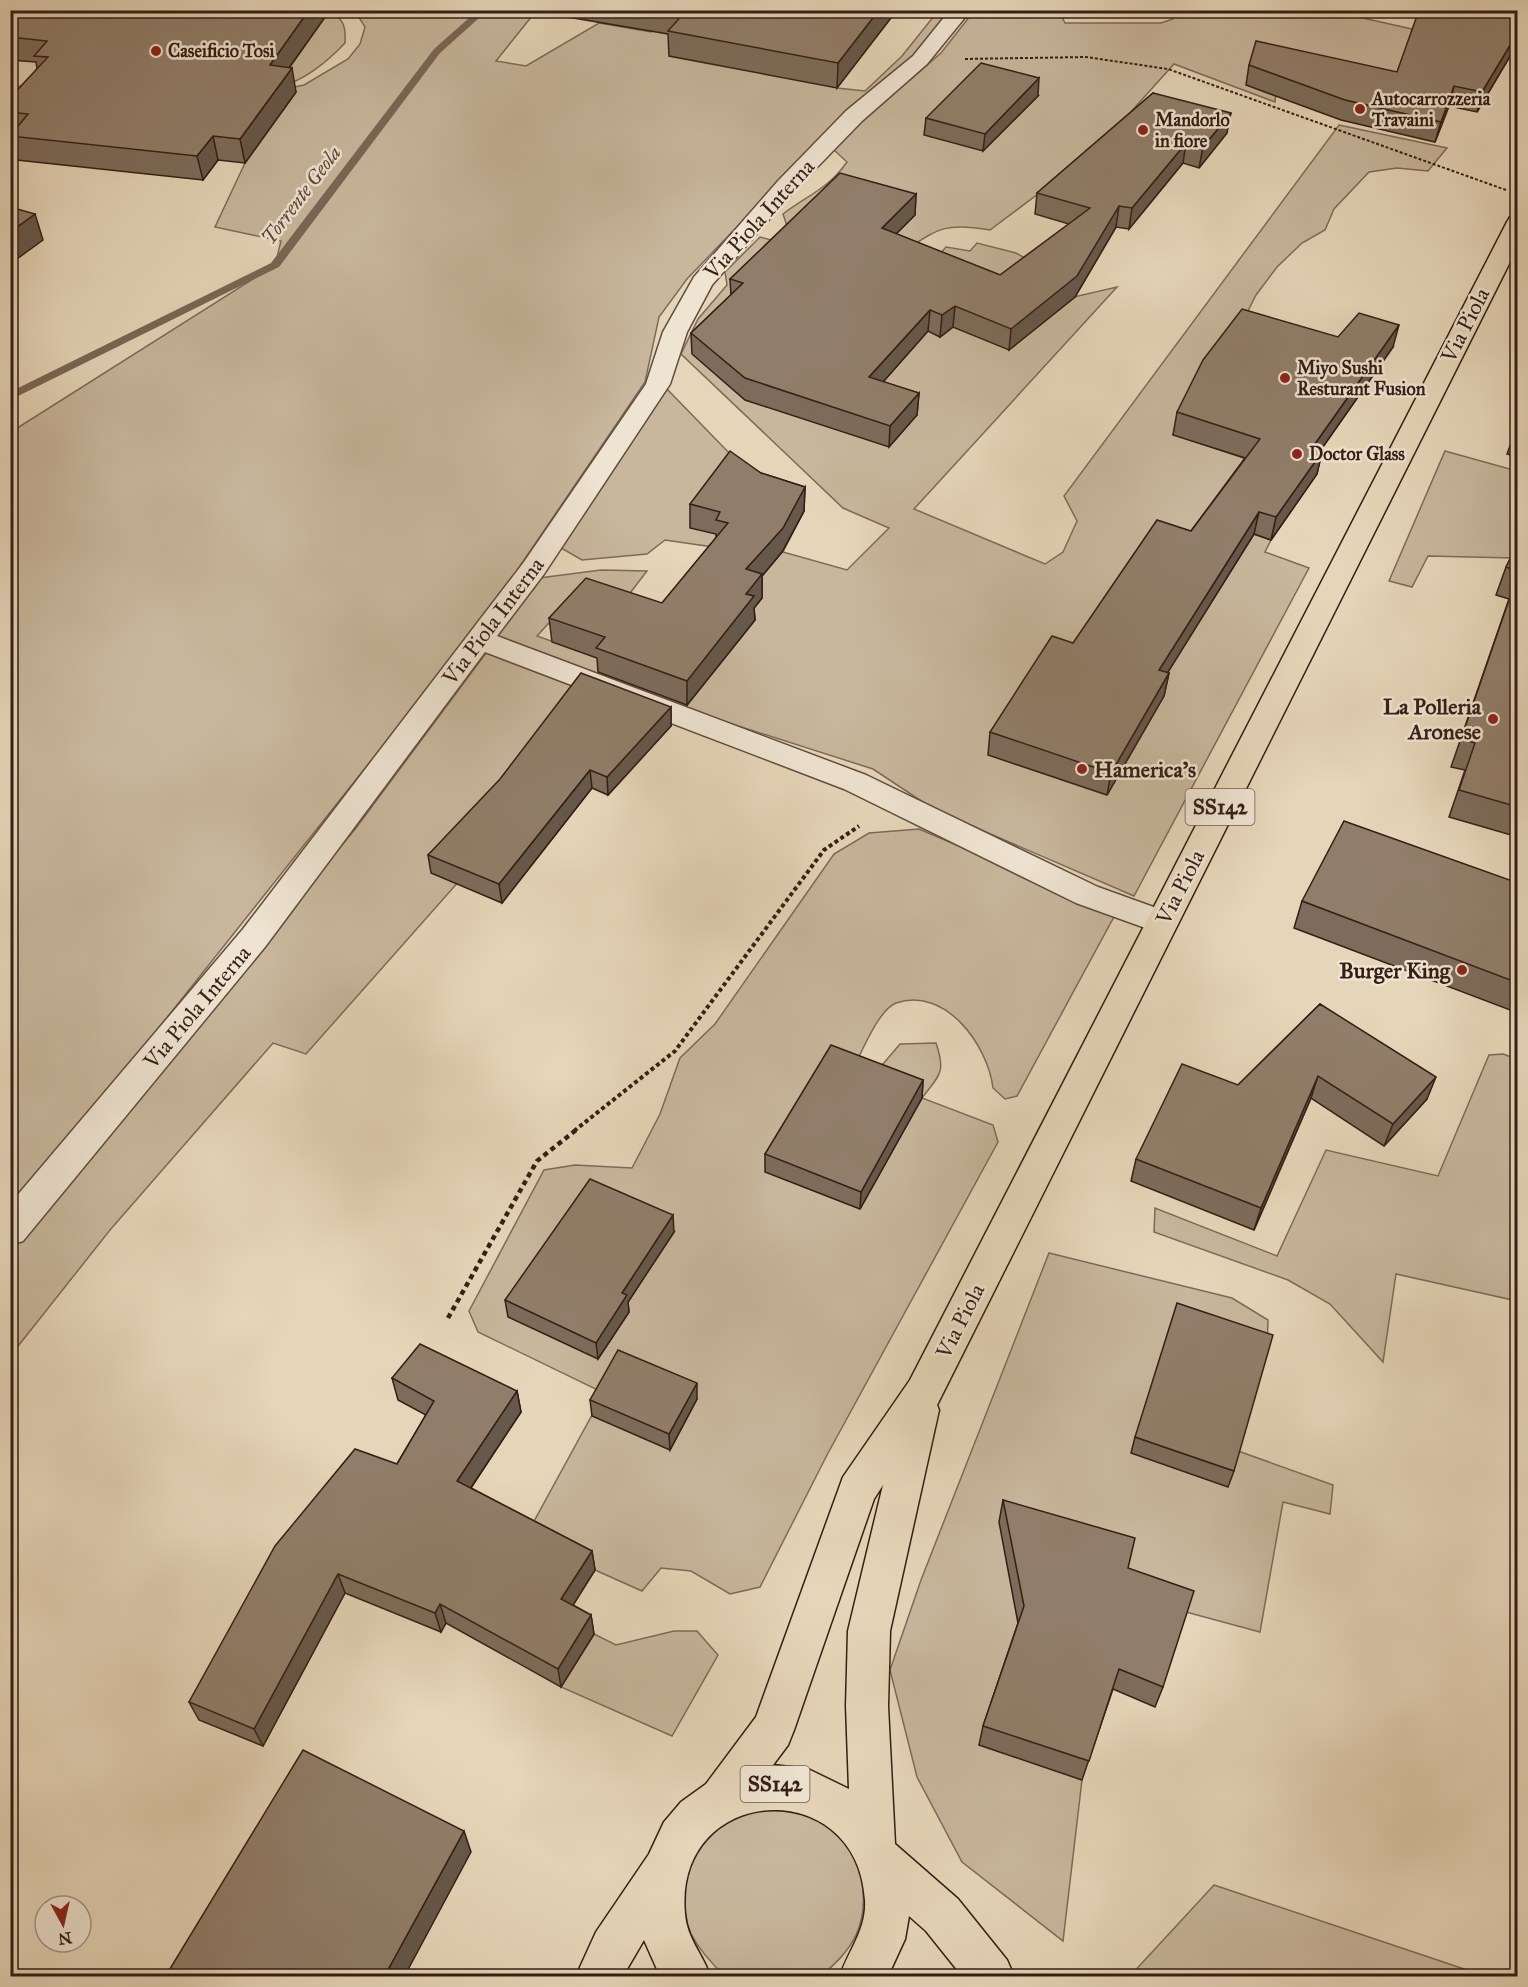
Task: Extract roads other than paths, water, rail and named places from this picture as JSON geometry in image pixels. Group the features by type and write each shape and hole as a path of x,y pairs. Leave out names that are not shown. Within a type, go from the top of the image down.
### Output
{"main road":[{"name":"Via Piola","path":"722,1798 773,1730 857,1490 924,1392 1518,222"},
{"name":"Via Piola","path":"876,1852 867,1706 869,1631 924,1392"},
{"name":"SS142","path":"599,1977 612,1948 667,1865 684,1831 708,1807 722,1798 772,1784 806,1790 839,1805 851,1816 876,1852 886,1880 888,1914 878,1952 863,1977"},
{"path":"876,1852 942,1915 991,1977"},
{"name":"SS142","path":"667,1865 663,1883 662,1918 673,1956 687,1977"}],"street":[{"name":"Via Piola Interna","path":"10,1230 254,938 534,568 658,384 675,332 702,282 786,186 854,116 920,60 961,10"},
{"path":"480,640 855,782 1087,895 1162,922"}],"waterway":[{"name":"Torrente Geola","path":"10,397 275,265 437,51 484,10"}],"place":[{"name":"Caseificio Tosi","path":"156,51"},
{"name":"Autocarrozzeria Travaini","path":"1360,109"},
{"name":"Mandorlo in fiore","path":"1143,130"},
{"name":"Miyo Sushi Resturant Fusion","path":"1285,378"},
{"name":"Doctor Glass","path":"1297,454"},
{"name":"La Polleria Aronese","path":"1493,719"},
{"name":"Hamerica’s","path":"1082,769"},
{"name":"Burger King","path":"1462,970"}]}
